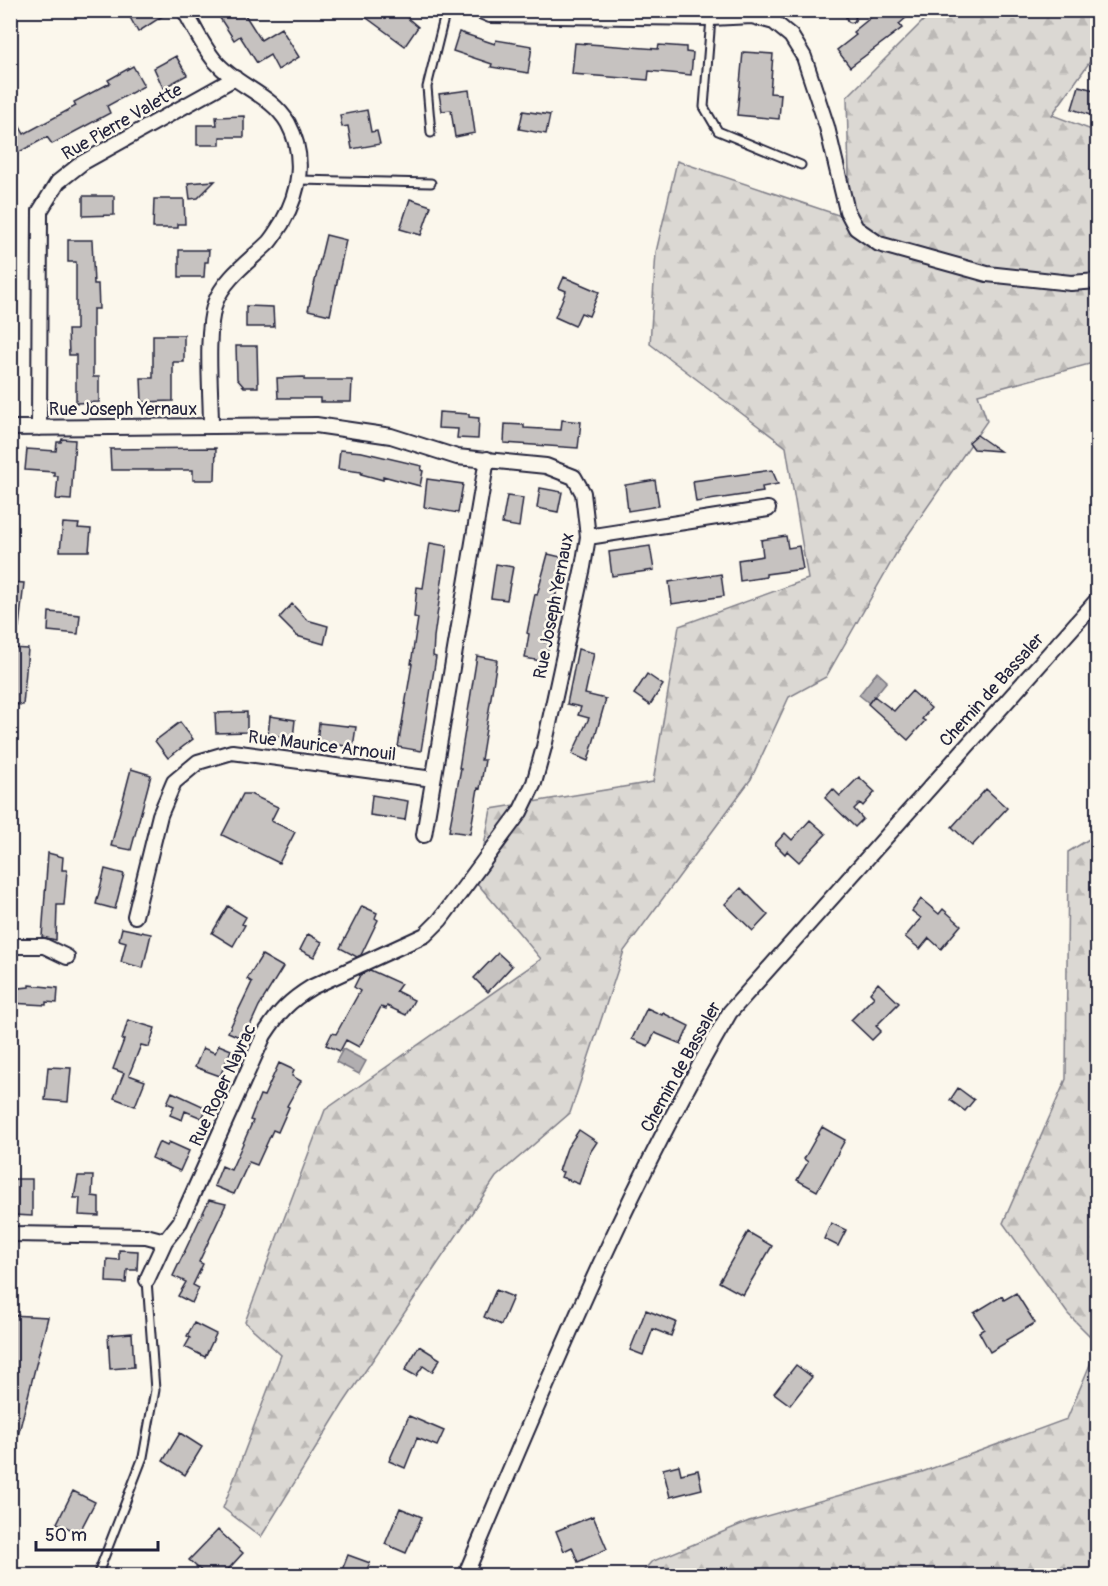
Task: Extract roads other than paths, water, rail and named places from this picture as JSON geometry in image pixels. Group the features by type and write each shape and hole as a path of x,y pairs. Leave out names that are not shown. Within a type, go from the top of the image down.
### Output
{"street":[{"path":"184,10 215,61 235,78 265,97 287,122 297,146 299,180 290,209 272,239 228,281 216,301 210,324 211,426"},
{"path":"478,10 490,15 711,18 752,16 774,22 791,36 804,57 827,127 847,211 856,228 879,244 987,274 1071,283 1098,281"},
{"name":"Rue Pierre Valette","path":"39,428 40,211 58,182 82,163 235,78"},
{"name":"Rue Joseph Yernaux","path":"10,428 316,425 391,436 457,457 546,466 574,477 583,493 588,537 544,747 534,783 520,812 440,920 425,935 345,972"},
{"path":"423,835 487,459"},
{"path":"588,537 768,509"},
{"name":"Chemin de Bassaler","path":"465,1575 601,1261 694,1073 730,1012 1098,599"},
{"name":"Rue Maurice Arnouil","path":"135,916 160,815 174,782 198,762 232,752 433,778"},
{"path":"10,945 44,946 67,957"},
{"name":"Rue Roger Nayrac","path":"147,1280 165,1241 180,1222 264,1035 279,1011 296,997 345,972"},
{"path":"10,1234 146,1236 165,1241"}],"lane":[{"path":"431,133 427,87 446,10"},
{"path":"711,18 704,107 718,131 801,165"},
{"path":"299,180 431,183"},
{"name":"Rue Roger Nayrac","path":"97,1575 142,1457 156,1390 147,1280"}]}
